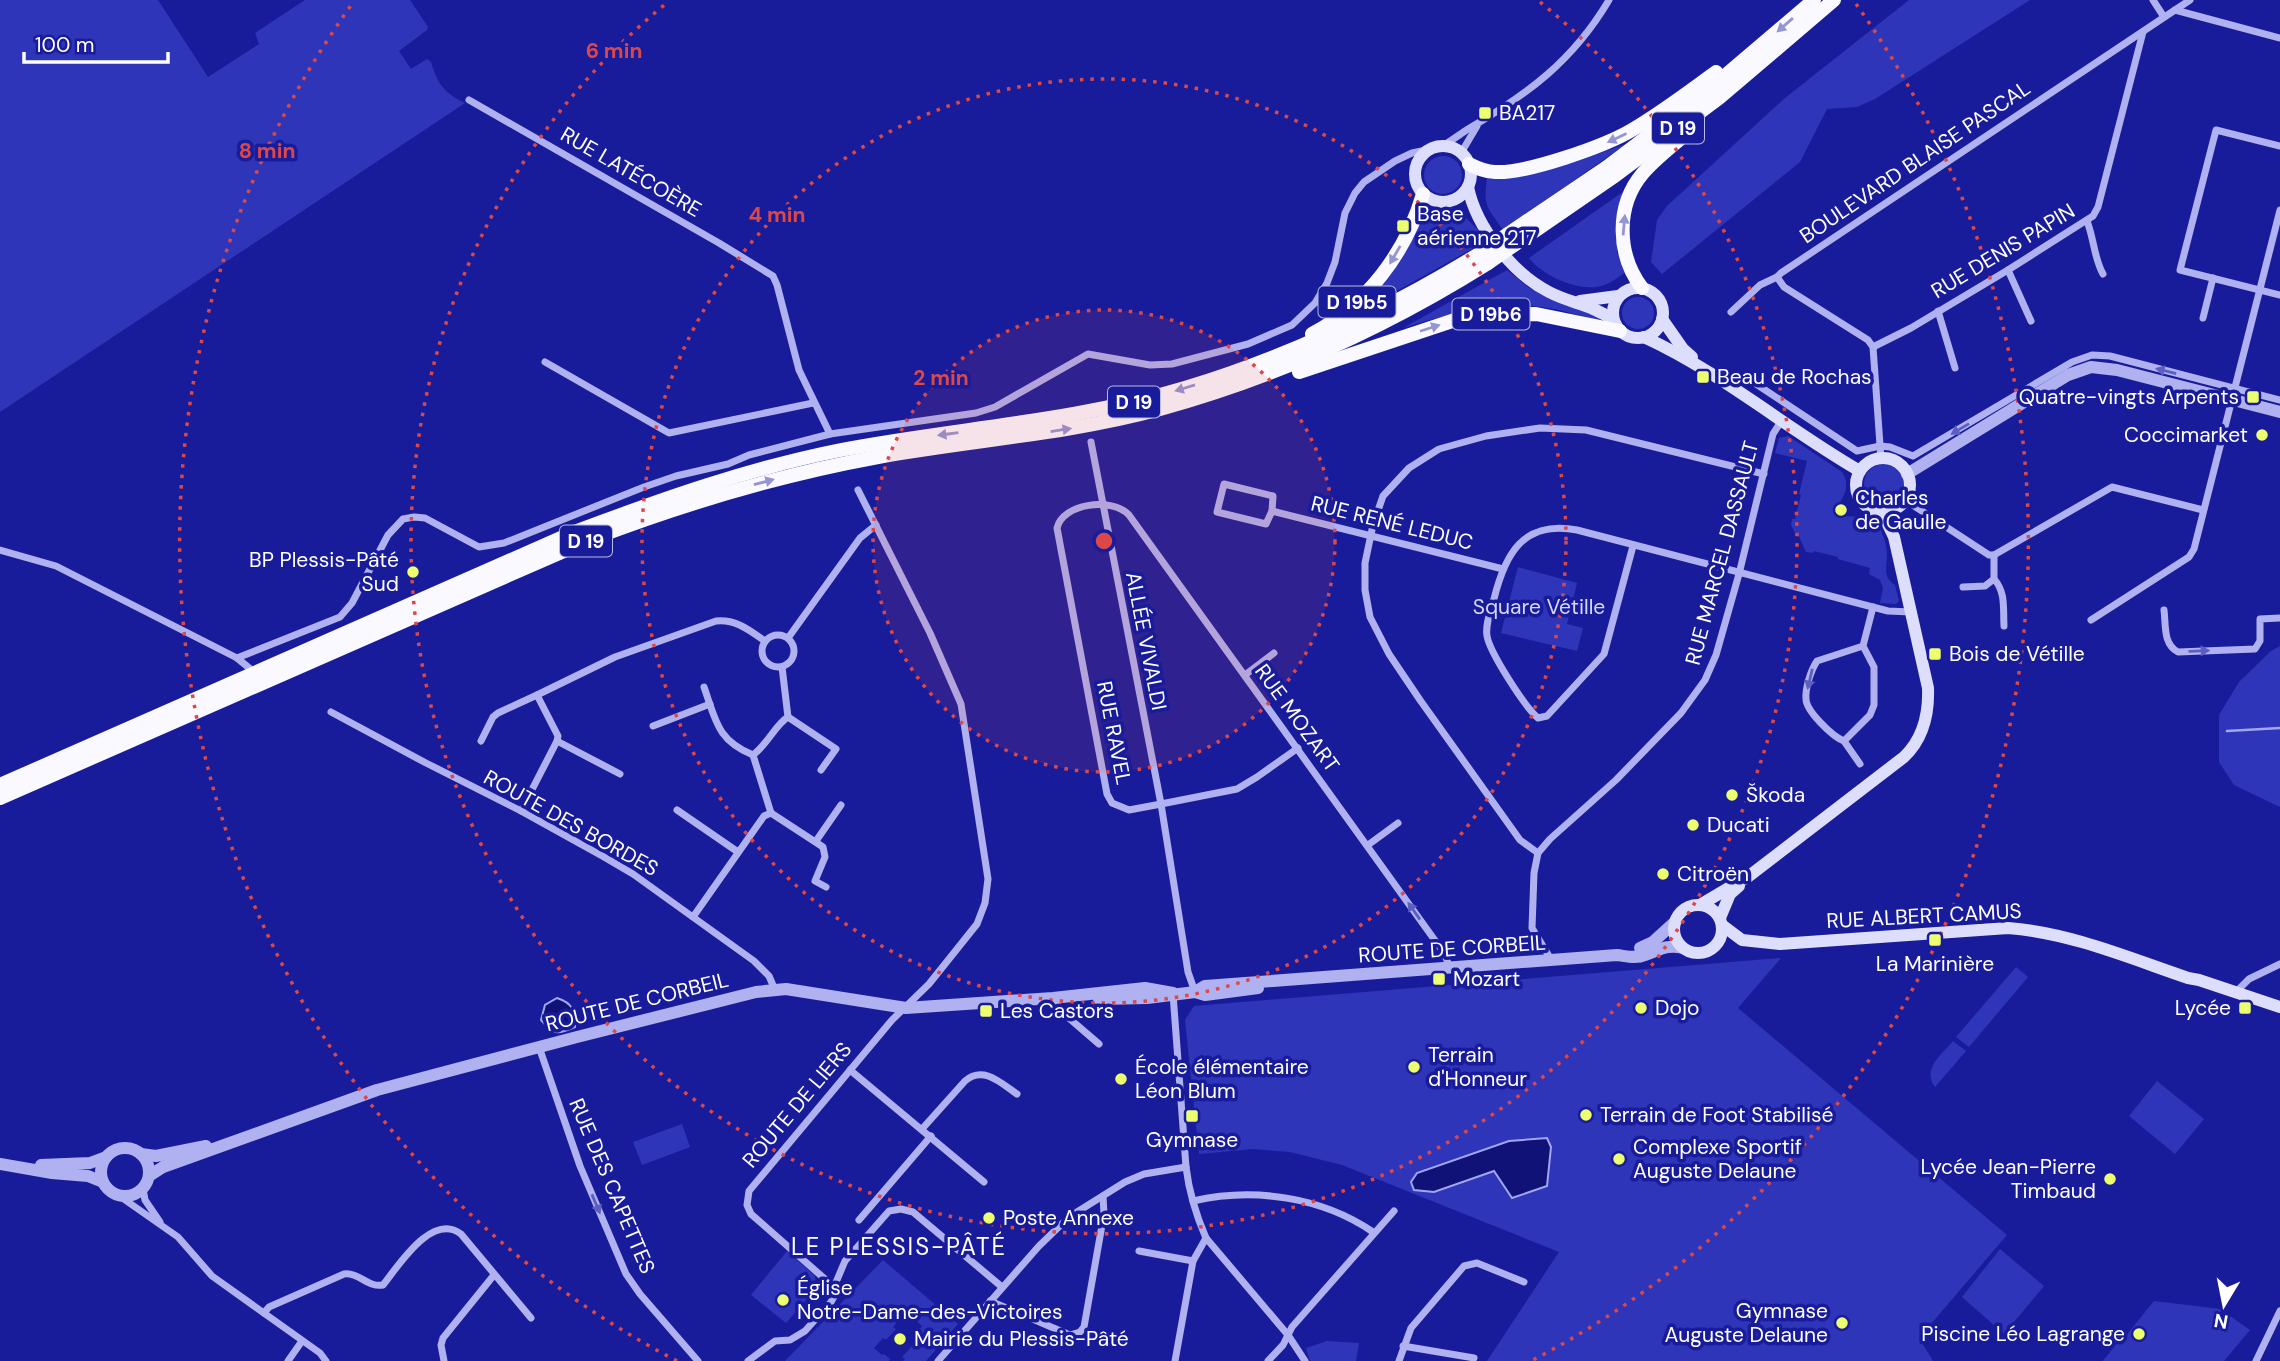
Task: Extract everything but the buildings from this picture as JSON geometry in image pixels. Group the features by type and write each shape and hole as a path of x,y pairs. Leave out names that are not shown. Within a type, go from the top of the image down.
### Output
{"main road":[{"name":"D 19","path":"1511,240 1707,91 1814,0"},
{"name":"D 19","path":"0,785 577,531 714,483 841,450 1093,412 1250,367 1363,319 1483,258 1616,175 1719,98 1833,0"},
{"path":"1642,288 1627,265 1623,243 1623,225 1629,195 1642,174 1845,0"},
{"path":"1478,219 1448,202 1431,200 1423,194 1415,175 1423,156 1436,148 1451,148 1482,170 1498,173 1542,164 1602,145 1634,129 1730,61 1757,50"},
{"path":"1448,202 1458,198 1468,187 1471,176 1465,158"},
{"path":"1468,187 1478,219 1522,274 1551,293 1599,310 1631,337 1652,334 1662,319"},
{"name":"D 19b5","path":"1250,367 1255,357 1334,321 1373,286 1388,267 1416,218 1423,194"},
{"name":"D 19","path":"0,798 589,540 648,517 726,492 823,468 1066,430 1207,395 1301,362 1362,334 1450,287 1483,258"},
{"path":"1576,301 1618,296 1629,289 1642,288 1652,292 1661,302 1662,319 1683,349 1712,374"},
{"path":"1616,326 1614,304 1618,296"},
{"name":"D 19b6","path":"1207,395 1223,396 1458,319 1484,315 1536,314 1616,326"},
{"path":"1644,337 1669,348 1712,374 1860,471"},
{"path":"1894,537 1900,505 1910,486 1907,474 1898,463 1881,452 1860,471 1856,484 1859,498 1868,508 1882,512 1900,505"},
{"path":"1749,876 1700,905 1685,909 1676,921 1675,936 1683,948 1702,953 1716,946 1721,936 1721,921 1730,894 1749,876 1904,757 1916,743 1927,713 1928,688 1911,612 1894,537 1882,512"},
{"path":"1700,905 1712,909 1721,921"},
{"name":"RUE ALBERT CAMUS","path":"1721,921 1742,940 1780,944 1981,929 2026,929 2085,942 2280,1007"},
{"name":"RUE ALBERT CAMUS","path":"1716,946 1766,948 1780,944"},
{"name":"RUE ALBERT CAMUS","path":"2188,978 2222,995 2280,1014"}],"street":[{"path":"237,658 340,617 352,603 388,535 403,519 425,519 479,547 504,543 585,509 665,480 728,464 749,455 830,435 976,413 995,407 1088,354 1150,365 1172,365 1282,331 1308,311 1327,284 1338,250 1345,213 1364,182 1395,161 1412,153 1436,148 1477,126 1543,80 1592,28 1609,0"},
{"path":"2153,0 2164,17"},
{"name":"BOULEVARD BLAISE PASCAL","path":"1731,312 1760,285 1777,277 2190,0"},
{"path":"2175,10 2280,38"},
{"name":"RUE DENIS PAPIN","path":"1873,347 1938,312 2087,221 2098,207 2143,31"},
{"name":"RUE LATÉCOÈRE","path":"469,100 773,276 778,285 799,370 830,435"},
{"path":"1465,158 1467,139 1477,126"},
{"path":"2280,146 2216,130 2180,270 2280,295"},
{"path":"2091,620 2189,557 2194,549 2280,211"},
{"path":"2087,221 2098,265 2103,274"},
{"path":"2008,270 2031,321"},
{"path":"1777,277 1784,287 1868,340 1873,347 1881,452"},
{"path":"2203,318 2213,278"},
{"path":"1938,312 1955,368"},
{"path":"1726,383 1734,375 1747,378 1857,451 1881,452 1890,447 1910,455 1917,455 2072,362 2092,355 2110,356 2233,394 2280,412"},
{"path":"545,362 669,433 813,404"},
{"path":"1907,474 2068,375 2091,367 2233,394 2280,400"},
{"name":"RUE MARCEL DASSAULT","path":"1538,853 1616,780 1690,703 1705,680 1716,656 1739,573 1773,434 1783,419"},
{"path":"1552,961 1532,928 1534,873 1538,853 1520,840 1420,700 1381,641 1370,617 1365,590 1365,563 1370,535 1383,496 1409,468 1439,449 1473,438 1540,428 1586,430 1764,474"},
{"name":"ALLÉE VIVALDI","path":"1091,442 1161,804"},
{"path":"1224,484 1273,496 1272,510 1266,524 1217,512 1224,484"},
{"path":"1900,505 1989,555 1994,555 2112,487 2203,510"},
{"name":"ROUTE DE LIERS","path":"834,1287 751,1213 747,1198 753,1184 892,1020 929,984 977,924 985,903 988,879 961,704 935,642 858,490"},
{"name":"RUE MOZART","path":"1102,504 1118,506 1129,515 1368,845 1444,953 1450,968"},
{"name":"RUE RAVEL","path":"1102,504 1068,511 1059,521 1057,528 1107,793 1112,803 1129,810 1237,789 1298,748"},
{"name":"RUE RENÉ LEDUC","path":"1272,510 1503,569"},
{"path":"789,638 860,538 876,525"},
{"path":"1633,546 1604,654 1547,716 1538,718 1529,710 1493,652 1487,636 1490,615 1508,558 1521,541 1546,528 1577,530 1888,611 1911,612"},
{"path":"0,550 55,566 237,658 255,673"},
{"path":"1994,555 1994,579 2003,593 2004,626"},
{"path":"1963,587 1985,586 1994,579"},
{"path":"1844,741 1870,715 1874,705 1874,667 1863,646 1873,607"},
{"path":"2164,610 2167,643 2178,652 2255,649 2260,641 2260,619 2280,618"},
{"path":"481,741 493,717 498,713 615,657 716,621 736,622 765,641"},
{"path":"777,635 789,638 794,646 791,661 782,667 766,662 762,652 765,641 777,635"},
{"path":"1860,764 1844,741 1838,739 1821,723 1807,706 1805,699 1813,666 1817,661 1863,646"},
{"path":"1245,675 1274,653"},
{"path":"782,667 788,717"},
{"path":"704,687 722,735 753,755 771,813 816,841 825,852 815,881 826,887"},
{"path":"521,811 558,736 537,695"},
{"path":"653,726 710,704"},
{"name":"ROUTE DES BORDES","path":"331,712 521,811 633,874 754,961 769,976 775,990"},
{"path":"753,755 765,746 782,720 788,717"},
{"path":"788,717 836,748 821,769"},
{"path":"557,741 620,774"},
{"path":"1161,804 1188,972 1195,992"},
{"path":"816,841 841,805"},
{"path":"677,810 738,852"},
{"path":"693,916 764,816 771,813"},
{"path":"1368,845 1398,823"},
{"name":"ROUTE DE CORBEIL","path":"1617,955 1653,942 1676,921"},
{"name":"ROUTE DE CORBEIL","path":"149,1175 163,1167 377,1090 756,992 810,992 906,1008 1053,998 1145,988 1205,995 1247,991 1290,980 1617,955 1643,956 1666,946 1683,948"},
{"path":"2236,992 2249,979 2280,964"},
{"path":"1173,993 1186,1167 1193,1201 1206,1238 1288,1335 1305,1361"},
{"path":"1053,998 1063,1013 1099,1044"},
{"name":"RUE DES CAPETTES","path":"539,1047 570,1141 626,1274 698,1361"},
{"path":"850,1070 984,1182"},
{"path":"922,1129 972,1076 988,1075 1017,1094"},
{"path":"859,1220 931,1136"},
{"name":"ROUTE DE CORBEIL","path":"141,1154 156,1156 242,1138"},
{"path":"5,1165 79,1164 106,1157 119,1149 135,1150 141,1154 149,1168 143,1189 148,1206 162,1226"},
{"path":"103,1182 101,1170 106,1157"},
{"path":"5,1165 88,1176 103,1182 112,1192 188,1247 212,1276 320,1353 326,1361"},
{"path":"938,1361 1002,1287 1060,1225 1079,1210 1125,1182 1144,1174 1186,1167"},
{"path":"118,1195 131,1195 143,1189"},
{"path":"1193,1201 1241,1195 1271,1195 1327,1208 1354,1219 1373,1233"},
{"path":"990,1301 1070,1335 1080,1332 1084,1326 1104,1214 1103,1196"},
{"path":"748,1361 775,1341 790,1339 806,1331 831,1302 845,1261 889,1211 901,1209 913,1212 1002,1287"},
{"path":"1268,1361 1283,1345 1292,1327 1394,1211"},
{"path":"264,1313 269,1307 344,1274 351,1273 376,1286 383,1285 420,1239 445,1227 453,1228 461,1234 531,1318"},
{"path":"1175,1361 1193,1261 1206,1238"},
{"path":"1139,1251 1193,1261"},
{"path":"1399,1361 1411,1328 1464,1266 1477,1264 1524,1282"},
{"path":"444,1361 441,1345 443,1338 494,1275"},
{"path":"2256,1361 2280,1311"},
{"path":"288,1361 302,1341"},
{"path":"1403,1346 1474,1358"}],"green space":[{"path":"0,0 158,0 208,77 259,44 255,33 305,0 410,0 428,27 399,51 411,69 427,59 431,62 442,87 465,103 0,412"},
{"path":"1909,0 2030,0 1875,99 1857,107 1827,109 1800,162 1662,274 1651,262 1657,220 1667,206 1785,98"},
{"path":"1626,144 1503,230 1487,206 1487,177 1519,176 1578,161"},
{"path":"1443,156 1456,162 1462,175 1456,188 1443,194 1430,188 1424,175 1430,162"},
{"path":"1627,189 1617,253 1626,272 1604,285 1582,287 1552,276 1529,258"},
{"path":"1427,206 1442,209 1450,207 1462,214 1488,240 1359,312 1391,273"},
{"path":"1507,270 1528,287 1548,298 1596,313 1600,321 1548,308 1499,306 1466,311 1403,328"},
{"path":"1638,297 1649,302 1654,313 1649,324 1638,329 1627,324 1622,313 1627,302"},
{"path":"1788,436 1842,472 1846,487 1844,496 1835,509 1839,516 1864,517 1879,526 1886,547 1887,575 1895,585 1899,601 1896,604 1880,603 1883,588 1880,580 1869,574 1870,568 1814,551 1806,552 1791,525 1801,495 1799,494 1807,461 1775,453 1779,438"},
{"path":"1884,464 1898,470 1904,484 1898,498 1884,504 1870,498 1864,484 1870,470"},
{"name":"Square Vétille","path":"1518,567 1577,583 1567,624 1583,628 1577,651 1501,633"},
{"path":"2280,646 2280,807 2234,785 2219,762 2219,715 2239,682 2271,651"},
{"name":"Complexe Sportif Auguste Delaune","path":"1781,958 1738,1008 2007,1235 1919,1338 1933,1361 1487,1361 1559,1252 1342,1165 1290,1152 1253,1149 1199,1154 1185,1020 1194,1006"},
{"path":"2016,967 2028,977 1969,1047 1956,1037"},
{"path":"1953,1041 1966,1051 1935,1087 1932,1068"},
{"path":"2157,1081 2204,1119 2175,1154 2129,1116"},
{"path":"682,1124 690,1147 642,1165 633,1142"},
{"path":"2000,1249 2044,1286 2004,1334 1962,1297"},
{"path":"787,1251 815,1276 816,1289 786,1323 751,1295"},
{"path":"883,1260 958,1324 926,1361 903,1361 905,1359 902,1357 924,1336 921,1334 919,1337 916,1334 922,1326 912,1317 907,1322 901,1317 893,1327 896,1329 874,1348 890,1359 889,1361 785,1361"},
{"path":"2154,1301 2220,1309 2250,1330 2224,1361 2103,1361"},
{"path":"1327,1341 1359,1343 1356,1361 1310,1361 1306,1348"}],"shaded area":[{"path":"557,998 570,1005 575,1021 575,1027 560,1032 549,1029 541,1020 545,1005"},
{"path":"1547,1138 1551,1147 1547,1186 1512,1198 1494,1171 1434,1192 1414,1190 1411,1182 1417,1173 1509,1141"}],"waterway":[{"path":"2227,731 2280,728"}],"place":[{"name":"BA217","path":"1485,113"},
{"name":"Base aérienne 217","path":"1403,226"},
{"name":"Beau de Rochas","path":"1703,377"},
{"name":"Quatre-vingts Arpents","path":"2253,397"},
{"name":"Coccimarket","path":"2262,435"},
{"name":"Charles de Gaulle","path":"1841,510"},
{"name":"BP Plessis-Pâté Sud","path":"413,572"},
{"name":"Bois de Vétille","path":"1935,654"},
{"name":"Škoda","path":"1732,795"},
{"name":"Ducati","path":"1693,825"},
{"name":"Citroën","path":"1663,874"},
{"name":"La Marinière","path":"1935,940"},
{"name":"Mozart","path":"1439,979"},
{"name":"Dojo","path":"1641,1008"},
{"name":"Lycée","path":"2245,1008"},
{"name":"Les Castors","path":"986,1011"},
{"name":"Terrain d'Honneur","path":"1414,1067"},
{"name":"École élémentaire Léon Blum","path":"1121,1079"},
{"name":"Terrain de Foot Stabilisé","path":"1586,1115"},
{"name":"Gymnase","path":"1192,1116"},
{"name":"Complexe Sportif Auguste Delaune","path":"1619,1159"},
{"name":"Lycée Jean-Pierre Timbaud","path":"2110,1179"},
{"name":"Poste Annexe","path":"989,1218"},
{"name":"Église Notre-Dame-des-Victoires","path":"783,1300"},
{"name":"Gymnase Auguste Delaune","path":"1842,1323"},
{"name":"Piscine Léo Lagrange","path":"2139,1334"},
{"name":"Mairie du Plessis-Pâté","path":"900,1339"}],"district":[{"name":"LE PLESSIS-PÂTÉ","path":"899,1247"}]}
